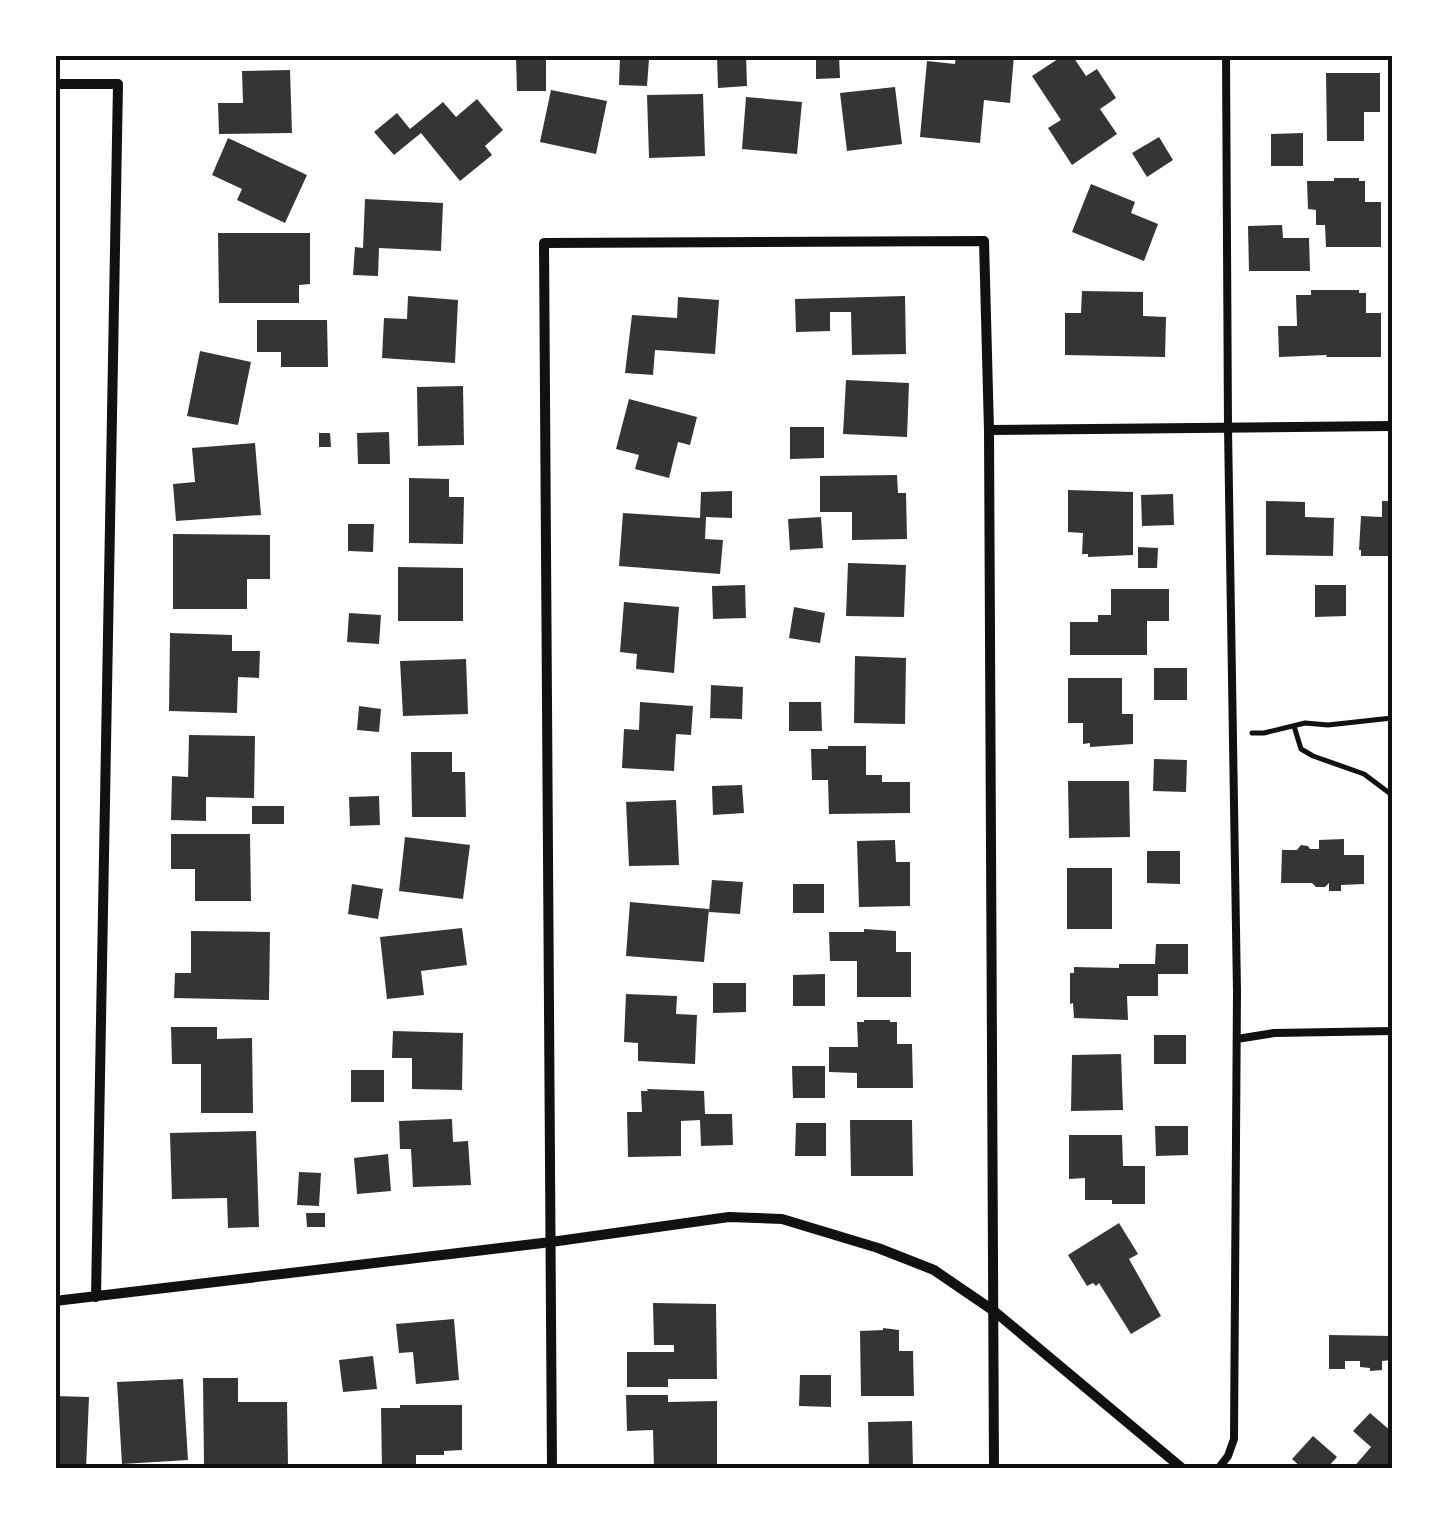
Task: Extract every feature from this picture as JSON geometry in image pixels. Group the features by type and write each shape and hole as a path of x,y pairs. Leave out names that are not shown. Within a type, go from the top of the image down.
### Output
{"street":[{"path":"55,84 118,84 96,1298"},
{"path":"552,1469 544,243 984,241 989,430 994,1469"},
{"path":"989,430 1392,426"},
{"path":"55,1302 729,1218 782,1219 878,1248 934,1270 994,1312 1183,1469"}],"lane":[{"path":"1218,1469 1234,1439 1237,1039 1226,55"},
{"path":"1237,1039 1392,1030"}],"path":[{"path":"1233,732 1264,733 1305,723 1328,725 1392,718"},
{"path":"1294,726 1300,749 1364,774 1392,794"}],"building":[{"path":"746,55 747,86 718,88 717,56"},
{"path":"816,55 839,55 840,78 816,79"},
{"path":"956,55 1014,55 1010,103 984,100 980,143 920,137 927,61 955,64"},
{"path":"1064,55 1072,55 1086,76 1097,69 1116,98 1100,109 1117,134 1072,165 1048,128 1061,120 1032,76"},
{"path":"620,57 649,59 647,86 619,85"},
{"path":"516,58 546,58 546,91 517,91"},
{"path":"290,70 292,133 219,134 218,103 243,103 242,71"},
{"path":"1326,73 1380,73 1380,112 1364,112 1364,141 1327,141"},
{"path":"895,87 902,144 847,151 840,93"},
{"path":"551,90 607,101 596,154 540,142"},
{"path":"703,94 705,156 649,158 647,95"},
{"path":"746,97 802,102 797,154 742,149"},
{"path":"477,99 503,130 485,146 492,155 460,181 421,133 394,155 374,132 397,113 410,129 443,102 456,117"},
{"path":"1303,133 1303,166 1271,166 1271,134"},
{"path":"1159,137 1173,160 1147,177 1132,153"},
{"path":"228,138 307,175 285,223 237,200 242,189 212,175"},
{"path":"1307,181 1365,181 1365,202 1381,202 1381,247 1326,247 1325,225 1316,225 1316,210 1308,209"},
{"path":"1091,184 1135,202 1131,213 1158,224 1144,261 1072,232"},
{"path":"365,199 443,203 441,251 379,248 378,276 353,275 355,247 363,248"},
{"path":"1282,225 1283,238 1309,238 1310,271 1249,271 1248,226"},
{"path":"218,233 310,233 310,284 299,285 299,303 219,303"},
{"path":"1311,290 1366,293 1366,313 1381,313 1381,357 1279,357 1278,326 1297,326 1296,295 1311,295"},
{"path":"1082,291 1143,292 1143,316 1166,317 1165,357 1065,355 1065,313 1081,313"},
{"path":"408,296 458,300 455,363 382,358 384,318 407,319"},
{"path":"905,296 906,354 852,355 851,312 830,312 830,331 796,332 795,299"},
{"path":"678,297 719,300 715,354 655,350 653,375 625,373 632,315 677,318"},
{"path":"257,320 327,320 328,367 281,367 281,352 257,352"},
{"path":"200,351 251,362 238,425 187,416"},
{"path":"846,380 909,383 907,437 843,434"},
{"path":"463,386 464,445 418,446 417,387"},
{"path":"629,399 697,417 690,445 678,442 669,478 635,469 639,455 616,449"},
{"path":"790,427 824,427 824,458 790,459"},
{"path":"389,432 390,464 358,464 357,433"},
{"path":"319,433 330,433 331,447 319,447"},
{"path":"255,443 261,515 176,521 173,484 195,482 192,448"},
{"path":"897,475 898,493 906,493 907,539 852,540 852,512 820,512 820,476"},
{"path":"409,478 449,479 449,497 464,497 463,544 409,543"},
{"path":"1068,490 1133,492 1133,555 1082,554 1083,533 1068,532"},
{"path":"732,491 732,518 706,517 705,539 723,540 720,574 619,566 623,513 700,518 701,492"},
{"path":"1173,494 1174,525 1142,526 1141,495"},
{"path":"1266,501 1305,502 1305,517 1334,518 1333,556 1266,555"},
{"path":"1382,501 1392,501 1392,575 1388,575 1388,556 1361,556 1359,550 1361,516 1382,517"},
{"path":"821,517 823,548 790,550 788,519"},
{"path":"348,524 374,524 373,552 348,551"},
{"path":"173,534 270,535 270,579 247,579 247,609 173,609"},
{"path":"1138,547 1158,548 1157,568 1138,568"},
{"path":"848,563 906,565 904,617 846,616"},
{"path":"398,567 463,568 463,621 398,621"},
{"path":"745,585 746,618 713,619 712,586"},
{"path":"1315,585 1346,585 1346,616 1315,617"},
{"path":"1111,589 1169,589 1169,621 1147,621 1147,655 1070,655 1070,622 1098,622 1098,615 1111,615"},
{"path":"624,602 679,607 674,673 636,669 637,654 620,652"},
{"path":"794,607 825,613 820,643 789,638"},
{"path":"349,613 381,615 379,644 347,642"},
{"path":"170,633 232,635 232,651 260,651 259,678 238,677 237,713 169,711"},
{"path":"855,656 906,658 905,724 854,723"},
{"path":"466,659 468,714 403,716 400,661"},
{"path":"1154,668 1187,668 1187,700 1154,700"},
{"path":"1068,678 1122,678 1122,714 1133,714 1133,744 1083,744 1083,723 1068,723"},
{"path":"711,685 743,687 742,719 710,718"},
{"path":"640,702 693,706 691,735 676,734 674,771 622,768 624,729 639,730"},
{"path":"789,702 821,702 822,731 789,731"},
{"path":"359,706 381,709 379,732 357,730"},
{"path":"189,735 255,736 254,798 206,797 206,821 171,820 172,776 188,777"},
{"path":"866,746 866,775 882,775 882,782 910,782 910,813 829,814 828,780 812,780 811,749"},
{"path":"411,752 452,752 452,772 465,772 466,817 412,817"},
{"path":"1154,759 1187,760 1186,792 1153,791"},
{"path":"1068,781 1129,781 1130,837 1069,838"},
{"path":"742,785 744,813 713,815 712,786"},
{"path":"379,796 380,825 350,826 349,797"},
{"path":"676,800 679,865 629,866 626,802"},
{"path":"252,806 284,806 284,824 252,824"},
{"path":"171,834 250,834 251,901 195,901 195,869 171,869"},
{"path":"405,837 470,845 463,899 399,891"},
{"path":"1344,839 1344,855 1364,855 1364,884 1341,885 1341,891 1329,891 1329,883 1316,887 1312,883 1281,883 1282,850 1297,850 1301,845 1319,849 1319,840"},
{"path":"895,840 896,862 910,862 910,906 859,907 857,841"},
{"path":"1147,851 1180,851 1180,884 1147,883"},
{"path":"1067,868 1112,868 1112,929 1067,929"},
{"path":"712,880 743,882 740,914 709,912"},
{"path":"352,884 383,889 378,919 348,914"},
{"path":"793,884 824,884 824,913 793,913"},
{"path":"630,902 709,909 704,962 626,956"},
{"path":"462,928 467,965 421,971 424,995 387,999 380,937"},
{"path":"191,931 270,932 269,1000 174,998 175,973 191,973"},
{"path":"896,931 896,952 911,952 911,997 857,997 857,961 830,961 829,932"},
{"path":"1156,944 1188,944 1188,974 1158,974 1158,996 1127,996 1128,1020 1074,1018 1070,973 1074,973 1074,967 1155,964"},
{"path":"825,974 825,1006 793,1006 793,975"},
{"path":"713,983 746,983 746,1012 713,1013"},
{"path":"626,994 677,996 676,1014 697,1015 695,1064 638,1061 638,1043 624,1042"},
{"path":"857,1022 897,1022 897,1044 912,1044 913,1088 857,1088 857,1073 829,1072 829,1047 858,1047"},
{"path":"171,1027 217,1027 217,1039 252,1038 253,1113 201,1113 201,1064 172,1064"},
{"path":"393,1031 463,1033 462,1090 412,1089 412,1058 392,1058"},
{"path":"1154,1035 1186,1035 1186,1064 1154,1064"},
{"path":"1121,1054 1123,1110 1071,1111 1072,1055"},
{"path":"792,1066 825,1066 825,1098 793,1098"},
{"path":"351,1070 384,1070 384,1102 351,1102"},
{"path":"641,1091 704,1091 705,1114 732,1114 733,1145 701,1146 700,1120 681,1121 681,1156 628,1157 627,1112 642,1112"},
{"path":"452,1119 453,1142 468,1141 471,1185 413,1187 411,1149 400,1149 399,1121"},
{"path":"850,1120 912,1120 913,1176 851,1176"},
{"path":"796,1123 826,1123 826,1156 795,1156"},
{"path":"1155,1126 1188,1126 1188,1155 1156,1156"},
{"path":"256,1131 259,1227 228,1228 227,1198 172,1199 170,1133"},
{"path":"1069,1135 1122,1135 1123,1166 1145,1166 1145,1204 1085,1200 1085,1178 1069,1179"},
{"path":"388,1154 391,1191 357,1194 354,1158"},
{"path":"299,1172 321,1173 319,1206 297,1205"},
{"path":"306,1213 325,1213 325,1227 307,1227"},
{"path":"1119,1223 1138,1254 1129,1259 1161,1316 1131,1334 1099,1283 1087,1286 1068,1255"},
{"path":"653,1303 716,1304 717,1379 668,1379 668,1387 627,1387 627,1352 674,1352 674,1345 654,1345"},
{"path":"454,1319 459,1380 416,1384 413,1352 399,1353 396,1324"},
{"path":"899,1330 899,1351 913,1351 914,1396 861,1396 860,1331"},
{"path":"1329,1335 1392,1336 1392,1360 1382,1361 1382,1370 1360,1367 1360,1361 1345,1361 1345,1369 1329,1369"},
{"path":"373,1356 377,1389 343,1392 339,1360"},
{"path":"800,1375 831,1375 831,1407 799,1406"},
{"path":"203,1378 238,1378 238,1402 287,1402 288,1466 204,1467"},
{"path":"183,1379 188,1460 122,1464 117,1382"},
{"path":"626,1395 668,1395 668,1402 717,1401 717,1469 654,1469 653,1430 627,1431"},
{"path":"55,1396 89,1397 86,1469 55,1469"},
{"path":"462,1405 462,1450 444,1451 444,1455 416,1455 416,1469 382,1469 381,1408"},
{"path":"1370,1413 1392,1432 1392,1469 1352,1469 1371,1447 1353,1431"},
{"path":"912,1421 913,1469 869,1469 868,1422"},
{"path":"1313,1436 1337,1457 1328,1467 1331,1469 1303,1469 1292,1459"}]}
